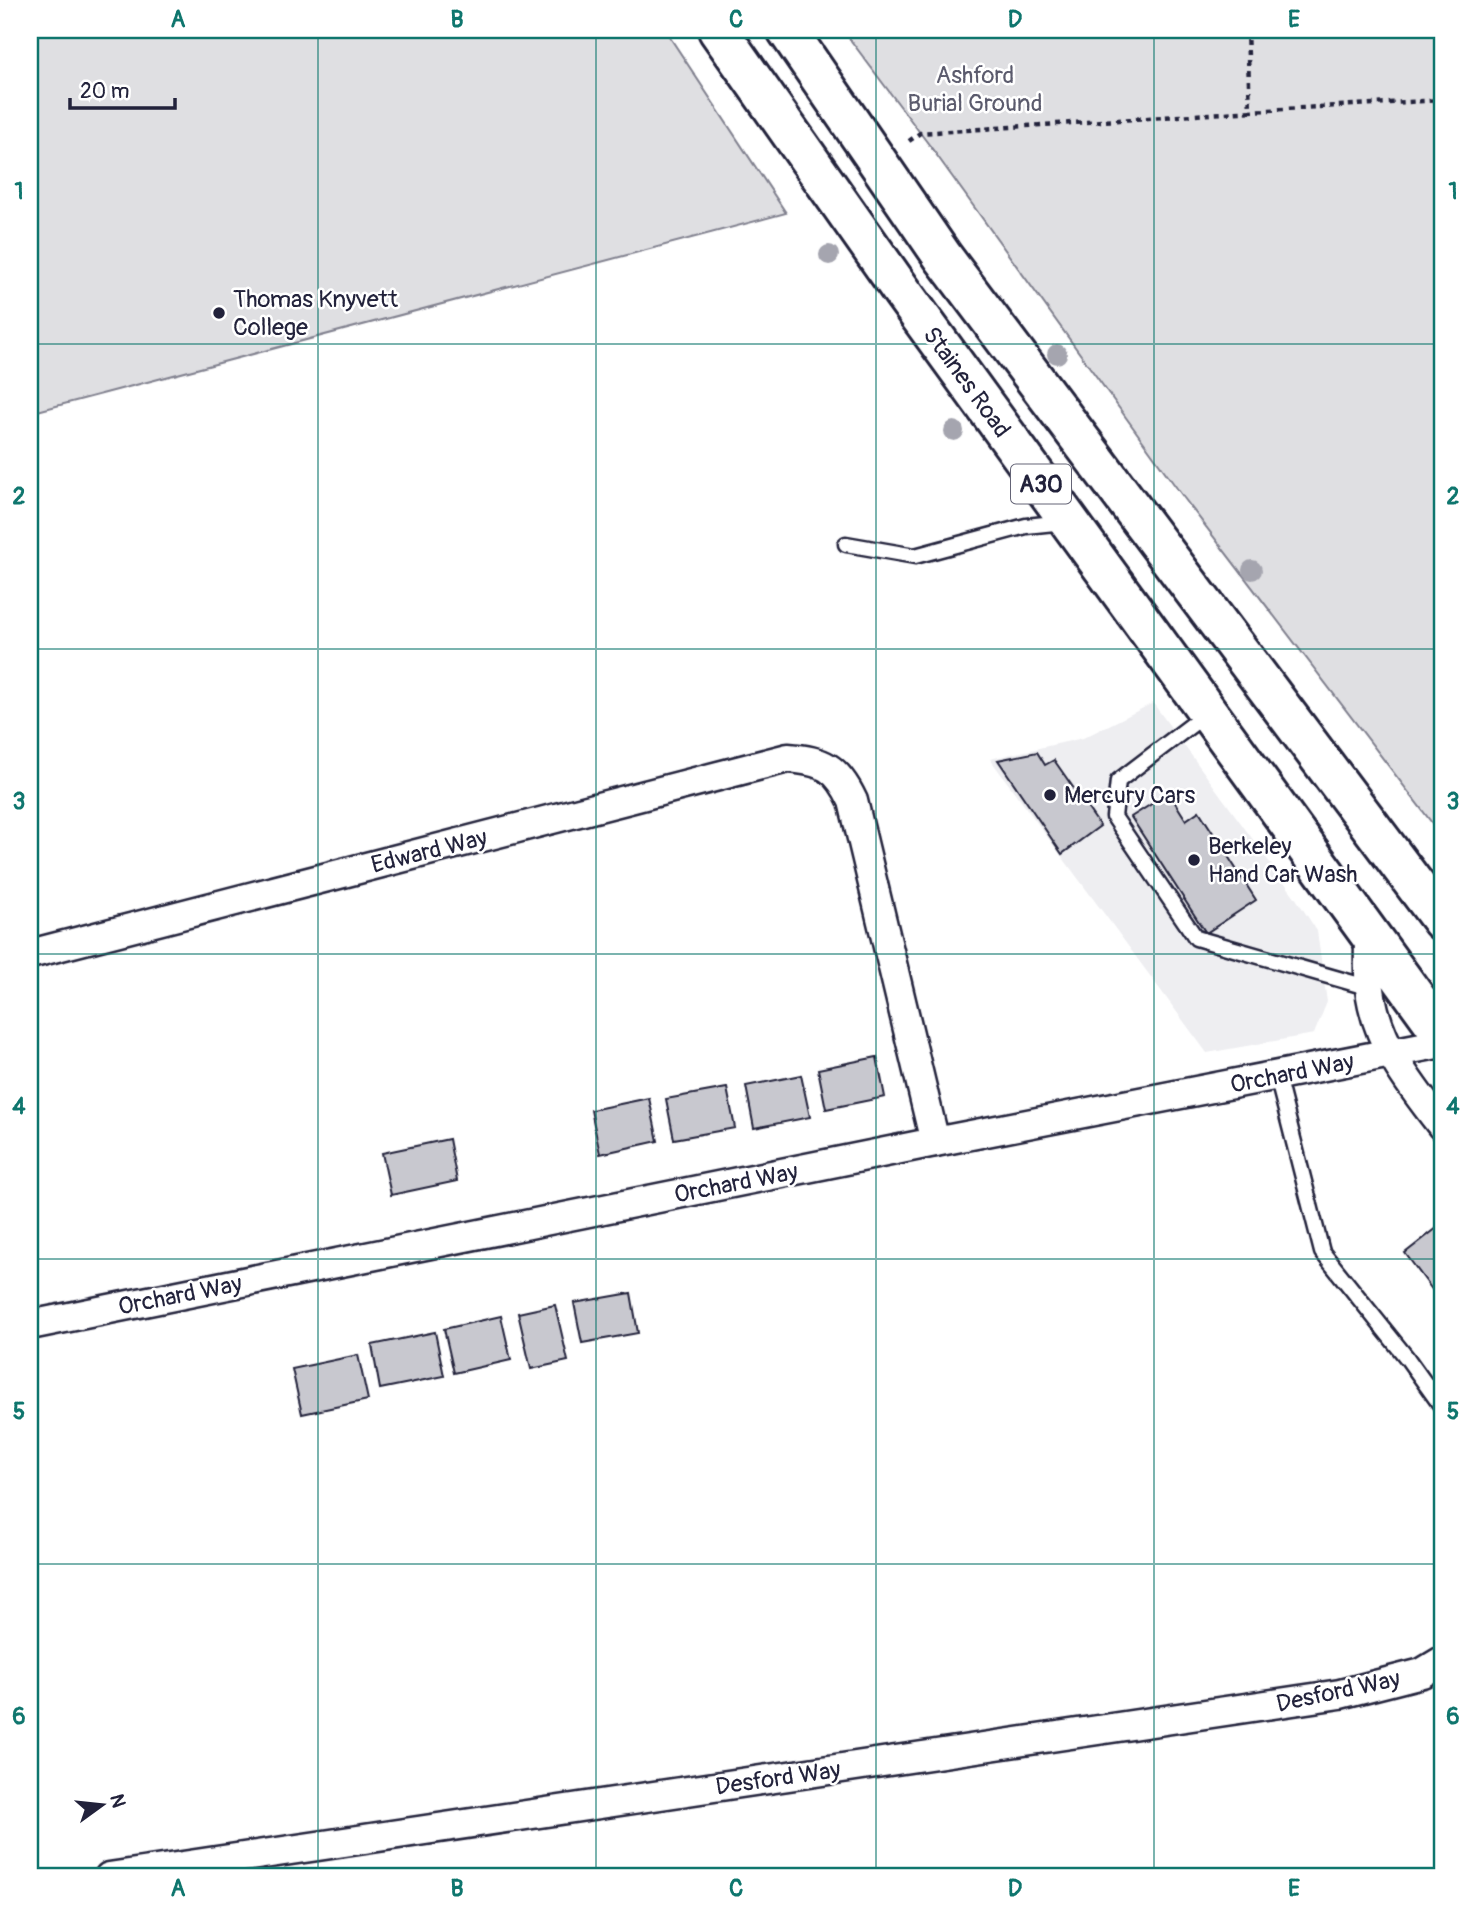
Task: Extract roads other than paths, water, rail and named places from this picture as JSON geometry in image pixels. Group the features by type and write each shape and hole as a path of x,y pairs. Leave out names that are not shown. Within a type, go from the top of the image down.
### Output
{"highway":[{"name":"Staines Road","path":"718,30 903,293 1442,1034"},
{"name":"A30","path":"787,30 943,257 1442,921"}],"street":[{"name":"Edward Way","path":"30,954 788,758 809,760 828,767 844,782 853,801 935,1142"},
{"path":"1368,934 1370,988 1377,1022 1391,1054 1442,1126"},
{"name":"Orchard Way","path":"30,1325 935,1142 1442,1043"},
{"name":"Desford Way","path":"109,1877 1340,1694 1422,1673 1442,1661"}],"lane":[{"path":"845,544 915,556 1026,526 1069,521"},
{"path":"1208,713 1118,781 1114,817 1196,938 1370,988"},
{"path":"1278,1076 1322,1252 1407,1358 1442,1407"}],"place":[{"name":"Thomas Knyvett College","path":"219,313"},
{"name":"Mercury Cars","path":"1050,795"},
{"name":"Berkeley Hand Car Wash","path":"1194,860"}],"park label":[{"name":"Ashford Burial Ground","path":"975,89"}]}
